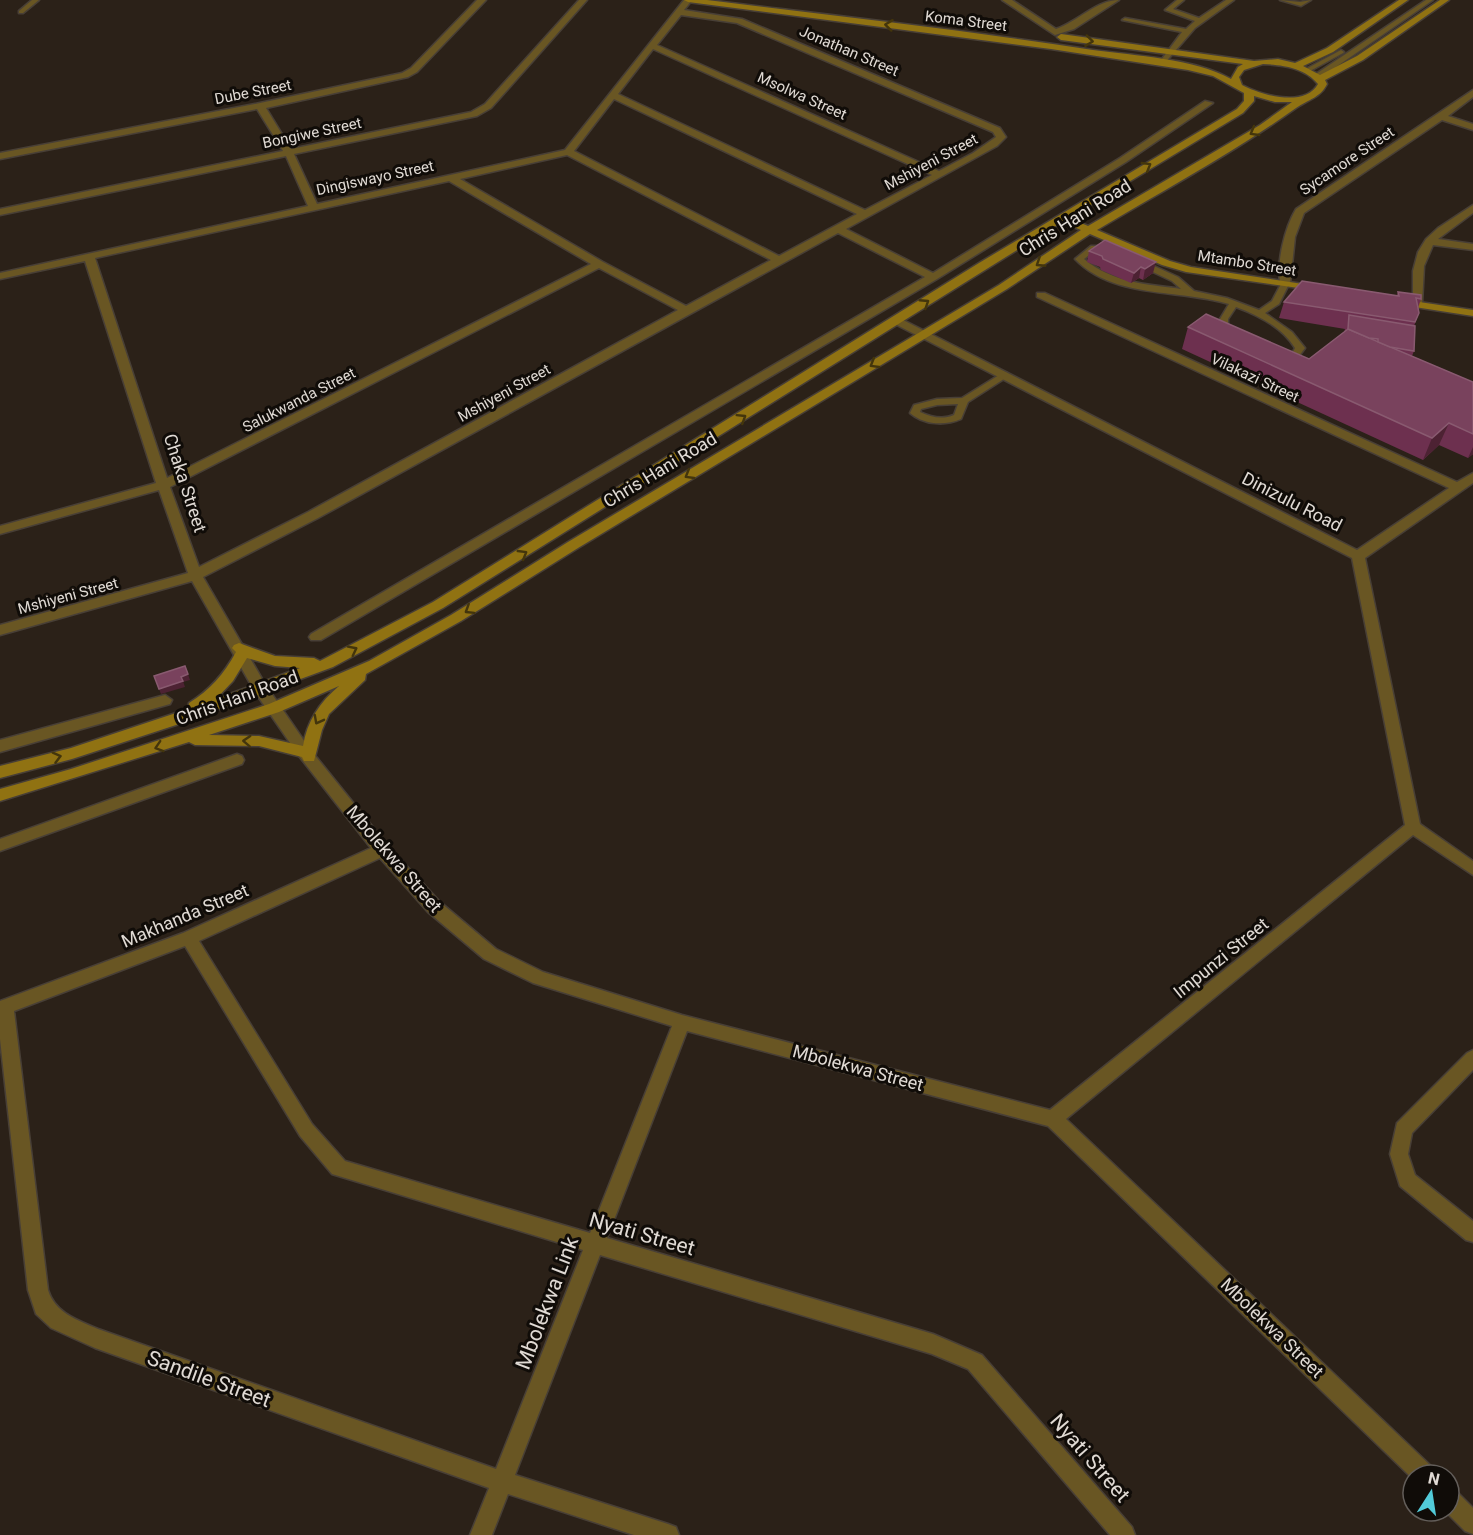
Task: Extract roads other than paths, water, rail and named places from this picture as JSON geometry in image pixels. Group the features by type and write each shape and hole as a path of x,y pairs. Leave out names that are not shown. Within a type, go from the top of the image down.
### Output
{"main road":[{"name":"Koma Street","path":"688,0 1170,51 1253,63 1273,62 1308,70 1320,82"},
{"name":"Koma Street","path":"760,0 1053,38 1216,74 1249,92"},
{"path":"1295,66 1330,50 1404,0"},
{"path":"1320,82 1445,0"},
{"path":"1238,84 1235,78 1236,72 1253,63"},
{"name":"Chris Hani Road","path":"0,795 73,774 274,708 374,665 456,618 573,545 1003,287 1089,230 1263,127 1303,99 1318,93 1320,82"},
{"path":"1249,92 1275,99 1303,99"},
{"name":"Chris Hani Road","path":"0,772 72,753 171,721 328,663 438,605 1061,218 1240,111 1249,101 1249,92"},
{"name":"Mtambo Street","path":"1061,218 1157,260 1182,268 1329,291"},
{"path":"1384,299 1473,314"},
{"path":"171,721 201,703 219,688 234,669 240,651 275,662 328,663"},
{"path":"183,739 259,741 307,755 317,719 328,703 374,665"}],"street":[{"name":"Dube Street","path":"0,156 260,106 405,75 414,70 482,0"},
{"name":"Bongiwe Street","path":"0,212 462,117 481,111 495,99 583,0"},
{"path":"688,0 568,152 780,261"},
{"path":"1006,0 1053,38 1115,0"},
{"name":"Jonathan Street","path":"678,12 739,21 997,130 1001,137"},
{"name":"Msolwa Street","path":"653,45 939,174"},
{"name":"Sycamore Street","path":"1285,284 1286,254 1291,229 1300,211 1473,93"},
{"path":"614,95 865,214"},
{"name":"Chris Hani Road","path":"316,637 933,277 1124,160 1208,104"},
{"path":"260,106 289,153 314,207"},
{"path":"1441,117 1473,127"},
{"name":"Mshiyeni Street","path":"0,630 195,575 313,515 686,310 839,230 994,144 1001,137"},
{"name":"Dingiswayo Street","path":"0,276 568,152"},
{"path":"450,177 599,264 686,310"},
{"path":"1417,304 1420,262 1430,241 1473,208"},
{"path":"839,230 933,277"},
{"path":"1430,241 1473,247"},
{"name":"Chaka Street","path":"89,257 163,485 195,575 260,688 274,708"},
{"name":"Salukwanda Street","path":"0,531 163,485 599,264"},
{"name":"Vilakazi Street","path":"1041,295 1457,487"},
{"name":"Dinizulu Road","path":"897,321 1358,556"},
{"path":"1473,477 1358,556 1413,826 1473,869"},
{"path":"0,746 165,699"},
{"name":"Mbolekwa Street","path":"274,708 307,755 382,850 434,907 490,954 539,978 682,1022 1053,1119 1412,1463"},
{"path":"0,845 237,760"},
{"name":"Impunzi Street","path":"1053,1119 1413,826"},
{"name":"Makhanda Street","path":"2,1007 189,938 382,850"},
{"name":"Nyati Street","path":"189,938 306,1130 339,1168 933,1344 975,1362 1124,1535"},
{"name":"Sandile Street","path":"2,1007 36,1272 43,1307 58,1321 95,1338 502,1482 668,1535"},
{"name":"Mbolekwa Link","path":"481,1535 682,1022"},
{"path":"1473,1058 1403,1129 1399,1154 1407,1180 1473,1233"},
{"path":"1461,1512 1473,1523"}],"lane":[{"path":"21,12 36,0"},
{"path":"1181,0 1168,10 1200,20"},
{"path":"1163,63 1185,31 1232,0"},
{"path":"1283,0 1301,4 1308,0"},
{"path":"1308,70 1340,52 1415,0"},
{"path":"1320,82 1430,0"},
{"path":"1125,20 1185,31"},
{"path":"1191,293 1163,272 1106,249 1094,248 1079,259 1095,270 1132,286 1191,293 1234,303 1260,313 1291,336 1300,348 1296,354 1273,355"},
{"path":"1260,313 1276,302 1285,284"},
{"path":"1234,303 1224,319 1224,328 1235,338"},
{"path":"964,401 1004,375"}]}
